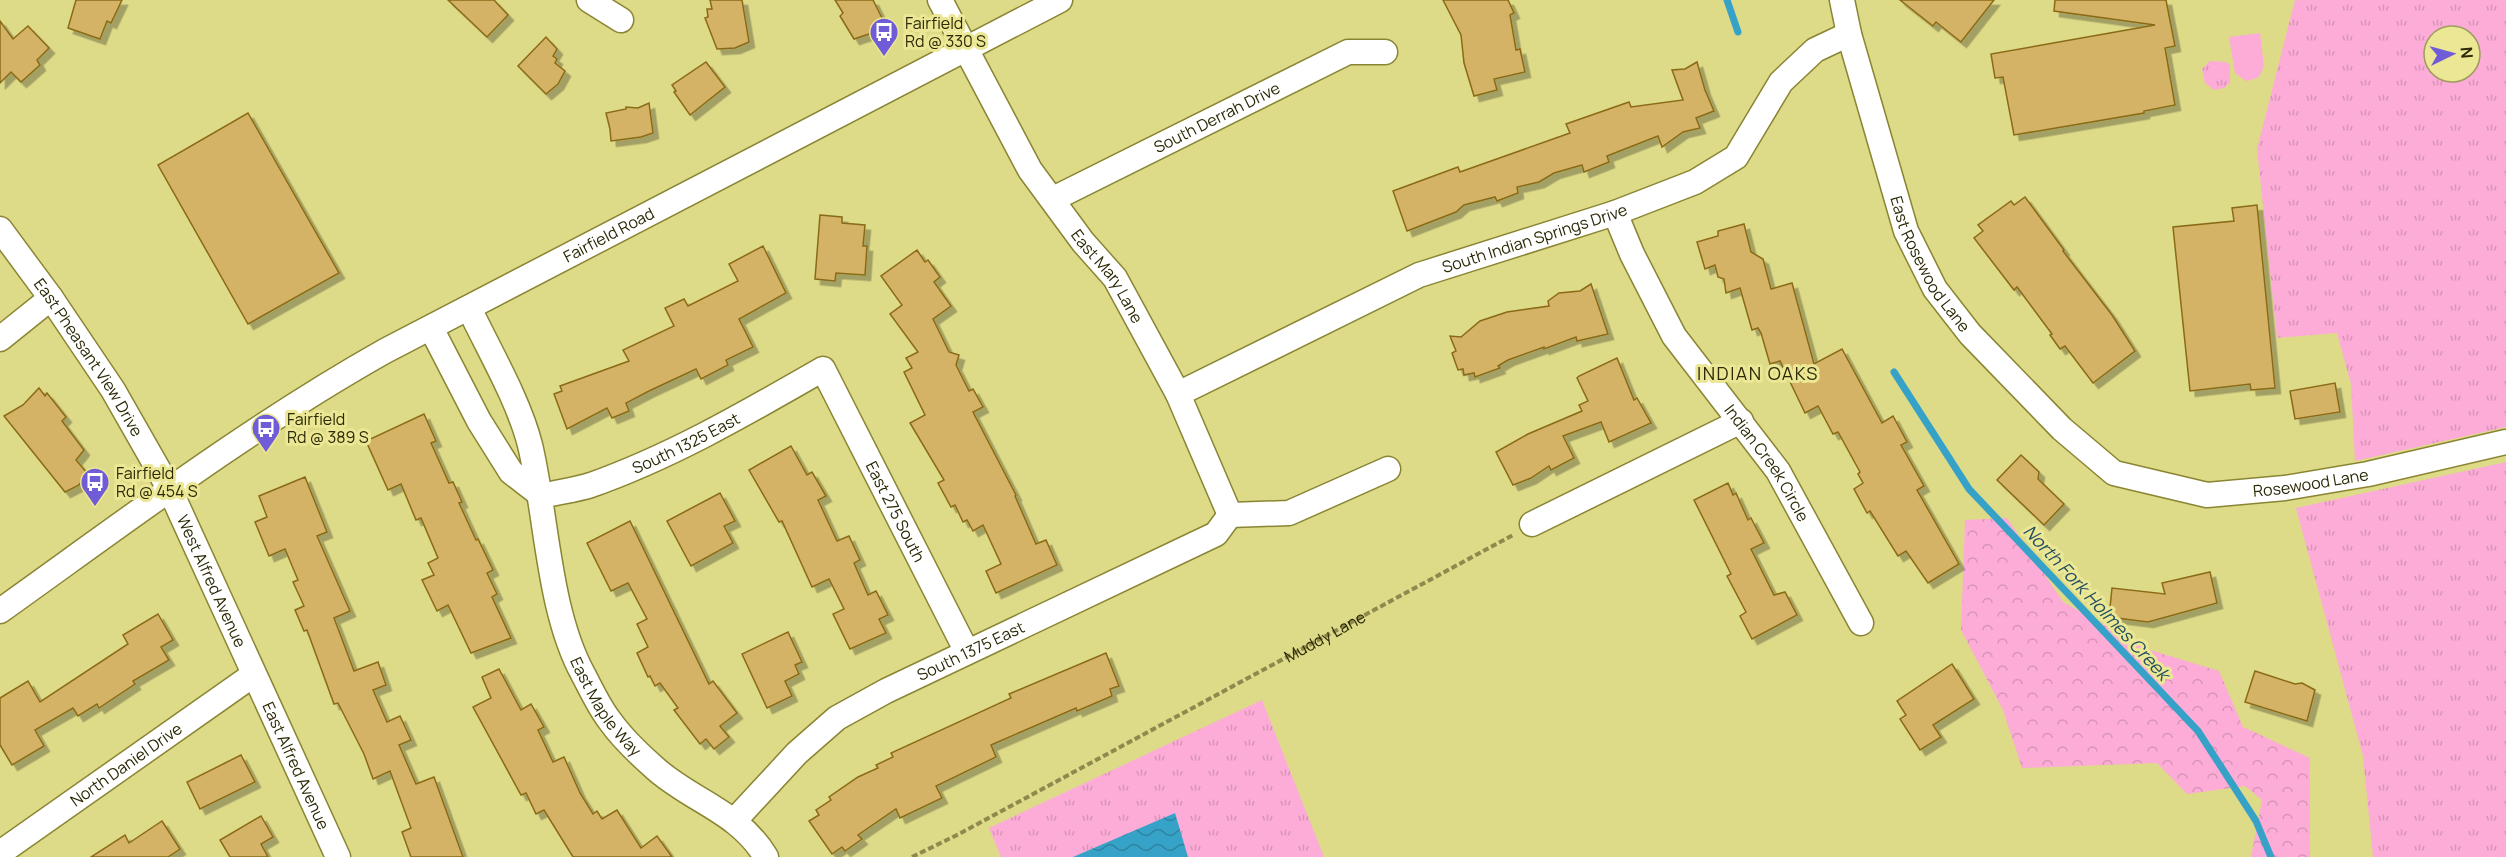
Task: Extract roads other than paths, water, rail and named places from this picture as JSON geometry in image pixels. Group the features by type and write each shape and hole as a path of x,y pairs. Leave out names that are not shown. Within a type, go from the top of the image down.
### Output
{"street":[{"path":"589,0 621,20"},
{"name":"East Mary Lane","path":"940,0 1030,170 1083,242 1114,278 1178,394 1230,515"},
{"name":"Fairfield Road","path":"0,611 170,490 322,387 1060,0"},
{"name":"East Rosewood Lane","path":"1842,0 1849,34 1906,231 1935,289 1970,334 2062,429 2114,473"},
{"name":"South Indian Springs Drive","path":"1178,394 1419,275 1615,213 1695,182 1736,157 1781,82 1815,50 1849,34"},
{"name":"South Derrah Drive","path":"1053,199 1348,52 1386,52"},
{"name":"Indian Creek Circle","path":"1615,213 1632,254 1674,336 1778,471 1860,623"},
{"name":"East Pheasant View Drive","path":"0,230 51,298 113,390 170,490"},
{"path":"0,339 51,298"},
{"name":"East Maple Way","path":"469,308 517,407 529,442 542,496 549,557 565,629 581,671 610,722 658,771 735,820 766,857"},
{"path":"431,328 478,422 511,472 542,496"},
{"name":"South 1325 East","path":"542,496 589,486 647,463 732,421 823,369"},
{"name":"East 275 South","path":"823,369 968,652"},
{"path":"1532,524 1741,421"},
{"name":"Rosewood Lane","path":"2114,473 2207,495 2284,488 2368,474 2506,442"},
{"path":"1230,515 1289,513 1388,469"},
{"name":"West Alfred Avenue","path":"170,490 253,675"},
{"name":"South 1375 East","path":"735,820 789,761 837,718 886,691 1216,534 1230,515"},
{"name":"North Daniel Drive","path":"0,853 253,675"},
{"name":"East Alfred Avenue","path":"253,675 338,857"}],"water":[{"path":"1175,813 1188,857 1073,857"}],"waterway":[{"name":"North Fork Holmes Creek","path":"1727,0 1738,32"},
{"name":"North Fork Holmes Creek","path":"1894,372 1969,489 2198,731 2256,821 2271,857"}],"place":[{"name":"Fairfield Rd @ 330 S","path":"884,58"},
{"name":"Fairfield Rd @ 389 S","path":"266,454"},
{"name":"Fairfield Rd @ 454 S","path":"95,508"}],"district":[{"name":"INDIAN OAKS","path":"1758,373"}]}
